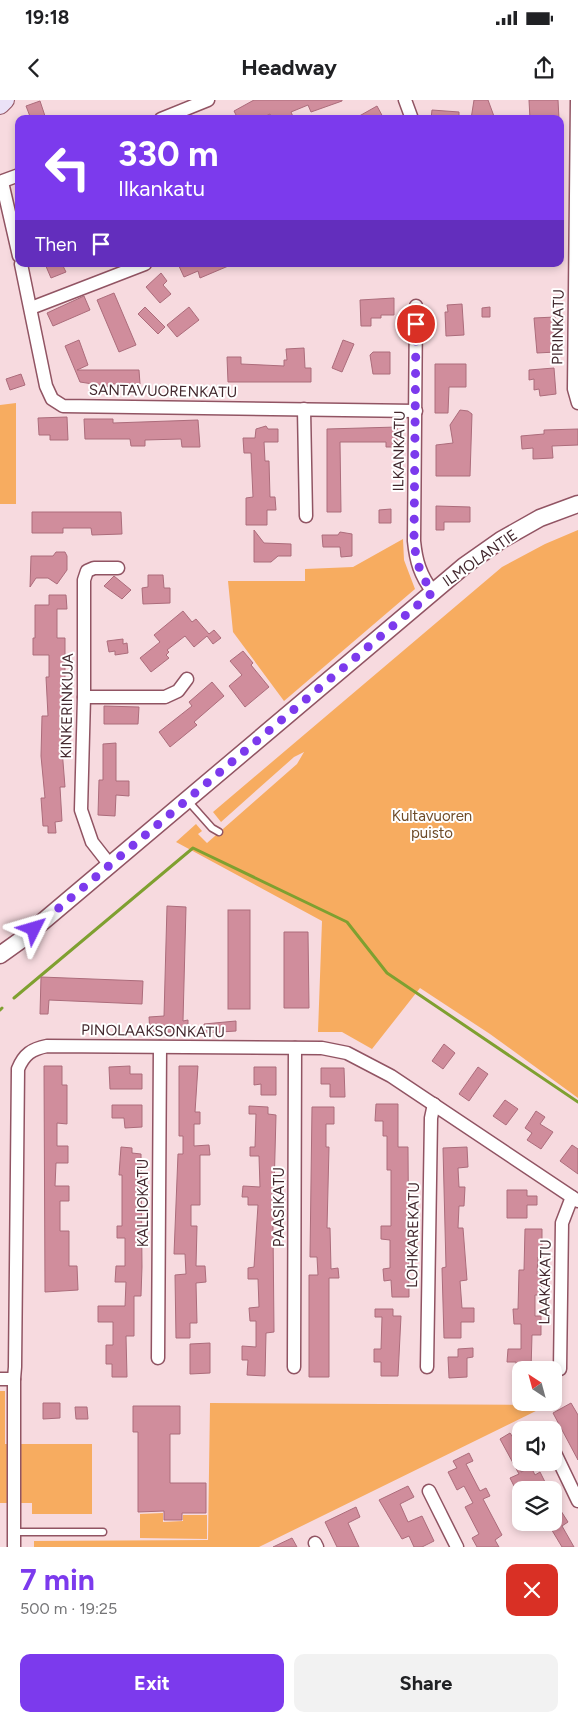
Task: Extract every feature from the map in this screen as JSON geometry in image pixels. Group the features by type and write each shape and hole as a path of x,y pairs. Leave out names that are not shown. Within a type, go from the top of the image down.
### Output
{"main road":[{"path":"0,105 5,100"}],"street":[{"path":"170,115 208,100"},
{"path":"405,100 411,115"},
{"name":"PIRINKATU","path":"577,100 574,389 578,403"},
{"path":"15,177 1,182 15,240"},
{"name":"SANTAVUORENKATU","path":"22,267 46,386 52,399 63,406 416,411"},
{"path":"30,308 137,267"},
{"name":"ILKANKATU","path":"416,306 416,555 422,577 433,592"},
{"path":"304,409 306,516"},
{"name":"ILMOLANTIE","path":"0,955 110,865 464,566 501,540 540,518 578,504"},
{"name":"KINKERINKUJA","path":"110,865 92,842 81,810 84,697 84,580 87,572 94,568 118,568"},
{"path":"84,697 165,697 178,691 187,679"},
{"name":"PINOLAAKSONKATU","path":"14,1547 18,1069 31,1051 47,1046 322,1048 347,1053 391,1076 575,1199"},
{"name":"KALLIOKATU","path":"158,1358 160,1047"},
{"name":"PAASIKATU","path":"294,1367 295,1048"},
{"name":"LOHKAREKATU","path":"428,1367 431,1118 434,1104"},
{"name":"LAAKAKATU","path":"560,1361 562,1223 575,1199"},
{"path":"0,1379 14,1379"},
{"path":"562,1468 578,1501"},
{"path":"429,1491 457,1547"}],"lane":[{"path":"187,800 212,828 219,832"},
{"path":"14,1532 103,1532"}],"green space":[{"path":"16,403 16,504 0,504 0,405"},
{"name":"Kultavuoren puisto","path":"578,530 578,1098 490,1034 420,988 372,1049 342,1032 318,1032 322,921 176,842 196,824 202,831 198,834 207,843 297,764 304,752 294,757 221,822 213,812 502,567 545,544"},
{"path":"403,539 404,560 415,589 284,701 233,632 228,581 305,581 305,569 353,567"},
{"path":"0,1391 5,1391 5,1444 92,1444 92,1514 32,1514 32,1503 0,1503"},
{"path":"210,1403 512,1405 512,1411 536,1411 512,1421 512,1423 259,1547 34,1547 34,1541 208,1540"},
{"path":"163,1513 163,1522 183,1521 183,1515 207,1515 207,1539 140,1538 140,1514"}],"building":[{"path":"254,100 342,100 311,112 308,105 291,112 292,115 236,115 234,111"},
{"path":"474,100 488,100 494,115 472,115"},
{"path":"529,100 558,100 559,115 530,115"},
{"path":"40,101 45,115 29,115 26,106"},
{"path":"377,106 382,115 361,115"},
{"path":"432,110 459,112 459,115 431,115"},
{"path":"46,267 64,267 66,272 51,278"},
{"path":"179,267 226,267 200,278 198,271 184,277"},
{"path":"161,273 167,281 163,285 171,294 160,303 146,287"},
{"path":"114,293 136,345 119,352 97,300"},
{"path":"84,296 90,310 53,326 47,313"},
{"path":"394,298 394,315 381,315 381,318 371,318 371,326 361,326 360,300"},
{"path":"462,304 464,335 446,336 445,312 448,312 447,305"},
{"path":"145,307 165,327 158,334 138,314"},
{"path":"189,307 199,320 177,337 167,325"},
{"path":"490,307 490,317 482,317 482,308"},
{"path":"555,317 556,352 537,353 534,318"},
{"path":"79,340 88,365 77,370 139,370 140,384 113,384 112,387 80,382 65,346"},
{"path":"343,340 354,344 342,372 332,368"},
{"path":"304,348 305,368 311,368 311,382 228,382 227,357 241,357 241,364 284,366 284,360 287,360 286,349"},
{"path":"373,352 390,352 390,374 373,374 370,355"},
{"path":"435,364 466,364 466,387 449,387 448,413 435,413"},
{"path":"554,368 556,394 540,396 539,389 534,390 534,379 529,380 529,370"},
{"path":"21,374 25,385 10,390 6,379"},
{"path":"460,410 468,411 472,414 470,476 436,476 436,445 453,443 450,425"},
{"path":"67,417 68,440 50,440 50,435 39,435 38,418"},
{"path":"84,419 113,419 113,423 198,420 200,447 182,447 181,439 145,440 145,446 131,446 130,439 85,439"},
{"path":"266,426 268,429 278,429 278,442 264,442 265,461 269,461 270,497 275,497 276,510 267,510 267,525 246,525 246,498 253,497 251,453 244,453 243,438 255,438 256,429"},
{"path":"397,427 397,447 386,447 386,442 340,442 341,512 327,512 327,429"},
{"path":"578,429 578,445 552,446 553,458 533,459 533,448 522,449 521,436 544,434 544,430"},
{"path":"436,506 470,507 470,522 444,522 444,530 436,530"},
{"path":"391,509 391,523 379,523 379,510"},
{"path":"32,512 121,512 122,534 92,535 91,528 63,528 63,533 32,533"},
{"path":"254,530 264,543 291,544 291,556 278,556 271,562 254,562"},
{"path":"340,532 352,534 352,556 341,557 340,547 323,547 322,535 338,535"},
{"path":"56,552 65,552 67,556 67,570 57,584 48,578 36,578 30,587 31,556 53,556"},
{"path":"148,575 163,575 164,588 170,588 170,603 143,604 142,588 148,587"},
{"path":"114,576 131,590 122,599 104,586"},
{"path":"49,595 66,595 67,609 57,609 57,638 65,638 65,749 62,749 65,787 60,787 62,821 55,822 56,833 48,833 48,826 43,826 41,798 45,798 41,756 42,716 48,716 46,677 49,677 49,655 33,655 35,605 49,605"},
{"path":"183,611 192,622 196,619 209,634 214,630 221,638 213,644 207,636 194,647 185,636 167,650 169,652 166,655 169,658 151,672 140,658 160,642 154,635"},
{"path":"123,639 123,644 127,643 128,653 115,655 115,651 109,652 107,641"},
{"path":"243,651 253,663 251,665 269,687 245,707 229,686 242,675 230,661"},
{"path":"212,682 224,696 194,722 197,725 170,747 159,732 192,706 189,702"},
{"path":"104,706 139,707 138,724 104,724"},
{"path":"116,743 116,781 129,781 129,796 116,795 115,816 98,815 99,780 103,780 103,744"},
{"path":"167,906 186,907 183,1021 188,1020 188,1031 150,1033 149,1017 164,1016"},
{"path":"228,910 250,910 250,1009 228,1009"},
{"path":"284,932 308,932 309,1008 284,1008"},
{"path":"41,977 143,981 142,1004 49,1000 48,1014 40,1014"},
{"path":"236,1021 236,1031 204,1033 204,1024"},
{"path":"444,1044 455,1053 443,1069 432,1061"},
{"path":"44,1066 62,1066 62,1085 67,1085 67,1124 57,1123 57,1146 68,1146 68,1163 56,1163 55,1186 69,1186 69,1201 60,1201 60,1231 69,1231 69,1266 77,1266 78,1290 45,1292"},
{"path":"130,1066 130,1074 142,1074 142,1089 110,1089 109,1067"},
{"path":"179,1066 198,1066 195,1112 200,1112 200,1124 194,1124 194,1146 209,1145 210,1155 200,1155 200,1205 191,1205 191,1226 197,1226 196,1266 205,1266 206,1282 196,1283 197,1323 190,1323 190,1338 176,1338 175,1275 186,1274 185,1254 174,1254 178,1154 183,1154 183,1136 179,1136"},
{"path":"254,1067 276,1067 276,1095 261,1095 261,1084 254,1085"},
{"path":"478,1067 488,1074 469,1101 459,1094"},
{"path":"321,1068 344,1068 345,1097 330,1097 330,1084 321,1084"},
{"path":"505,1100 518,1109 506,1125 493,1116"},
{"path":"376,1104 398,1104 398,1147 408,1147 409,1297 392,1297 391,1280 384,1281 383,1269 390,1268 390,1240 381,1239 381,1226 391,1226 391,1170 387,1170 387,1136 383,1136 383,1121 375,1121"},
{"path":"112,1105 142,1105 142,1127 125,1128 124,1118 112,1118"},
{"path":"249,1106 268,1107 268,1114 276,1115 273,1228 274,1332 266,1333 265,1376 247,1375 248,1360 242,1360 242,1346 256,1347 256,1321 250,1321 249,1308 259,1307 258,1279 248,1279 248,1268 254,1267 258,1205 248,1205 248,1197 242,1197 243,1186 260,1187 259,1156 250,1156 250,1147 255,1147 256,1114 249,1114"},
{"path":"312,1107 334,1107 334,1124 326,1124 326,1147 329,1147 327,1228 330,1228 331,1269 338,1268 339,1278 329,1278 329,1377 309,1377 309,1275 318,1275 317,1257 310,1257"},
{"path":"536,1111 545,1117 540,1124 553,1132 541,1149 527,1140 532,1133 525,1128"},
{"path":"572,1145 578,1149 578,1174 560,1161"},
{"path":"121,1147 132,1148 132,1153 141,1154 141,1296 134,1296 134,1336 126,1336 127,1377 112,1377 112,1364 106,1364 106,1345 113,1345 113,1322 98,1322 98,1306 125,1306 126,1282 115,1282 116,1266 125,1266 125,1238 117,1238 117,1226 122,1226 122,1175 119,1175"},
{"path":"467,1147 468,1167 458,1168 459,1187 465,1187 464,1206 459,1206 458,1228 463,1228 467,1280 460,1281 462,1308 474,1308 474,1322 461,1322 461,1338 444,1338 442,1268 446,1267 443,1148"},
{"path":"507,1190 527,1190 527,1196 537,1196 537,1205 527,1205 527,1218 507,1218"},
{"path":"525,1229 542,1229 542,1257 538,1257 537,1274 542,1274 541,1295 535,1295 535,1316 541,1316 541,1335 532,1335 531,1361 507,1362 508,1349 521,1349 521,1324 514,1324 513,1309 518,1309 519,1270 524,1270"},
{"path":"375,1309 393,1309 393,1316 401,1316 398,1376 381,1376 381,1362 374,1362 374,1349 381,1349 382,1317 375,1317"},
{"path":"210,1343 210,1373 190,1374 190,1344"},
{"path":"473,1348 473,1357 467,1358 467,1377 449,1378 448,1357 458,1357 458,1349"},
{"path":"43,1403 60,1403 60,1418 43,1419"},
{"path":"571,1403 578,1415 578,1460 562,1430 562,1421 557,1421 553,1413 562,1411 562,1408"},
{"path":"133,1406 180,1406 180,1434 170,1434 170,1483 206,1483 206,1513 182,1513 182,1520 164,1520 164,1511 138,1512 138,1432 133,1432"},
{"path":"75,1407 87,1407 88,1419 76,1419"},
{"path":"510,1433 512,1436 512,1461 500,1439"},
{"path":"469,1453 473,1461 466,1464 480,1491 486,1488 490,1496 483,1499 502,1535 495,1540 499,1547 477,1547 472,1538 479,1534 465,1507 473,1503 464,1486 457,1490 448,1472 457,1468 453,1461"},
{"path":"517,1471 533,1471 535,1475 540,1472 544,1481 512,1482 510,1478 519,1474"},
{"path":"408,1486 414,1497 400,1504 408,1522 422,1516 434,1541 422,1547 414,1547 409,1536 402,1539 379,1500"},
{"path":"356,1507 360,1517 348,1523 359,1547 337,1547 325,1522"},
{"path":"562,1513 568,1522 562,1526"},
{"path":"562,1526 574,1547 562,1547 552,1531 562,1531"},
{"path":"292,1538 297,1547 273,1547"}],"waterway":[{"path":"14,998 193,848 347,922 387,973 578,1102"}],"route":[{"path":"34,929 433,592 422,577 416,562 414,541 416,324"}]}
